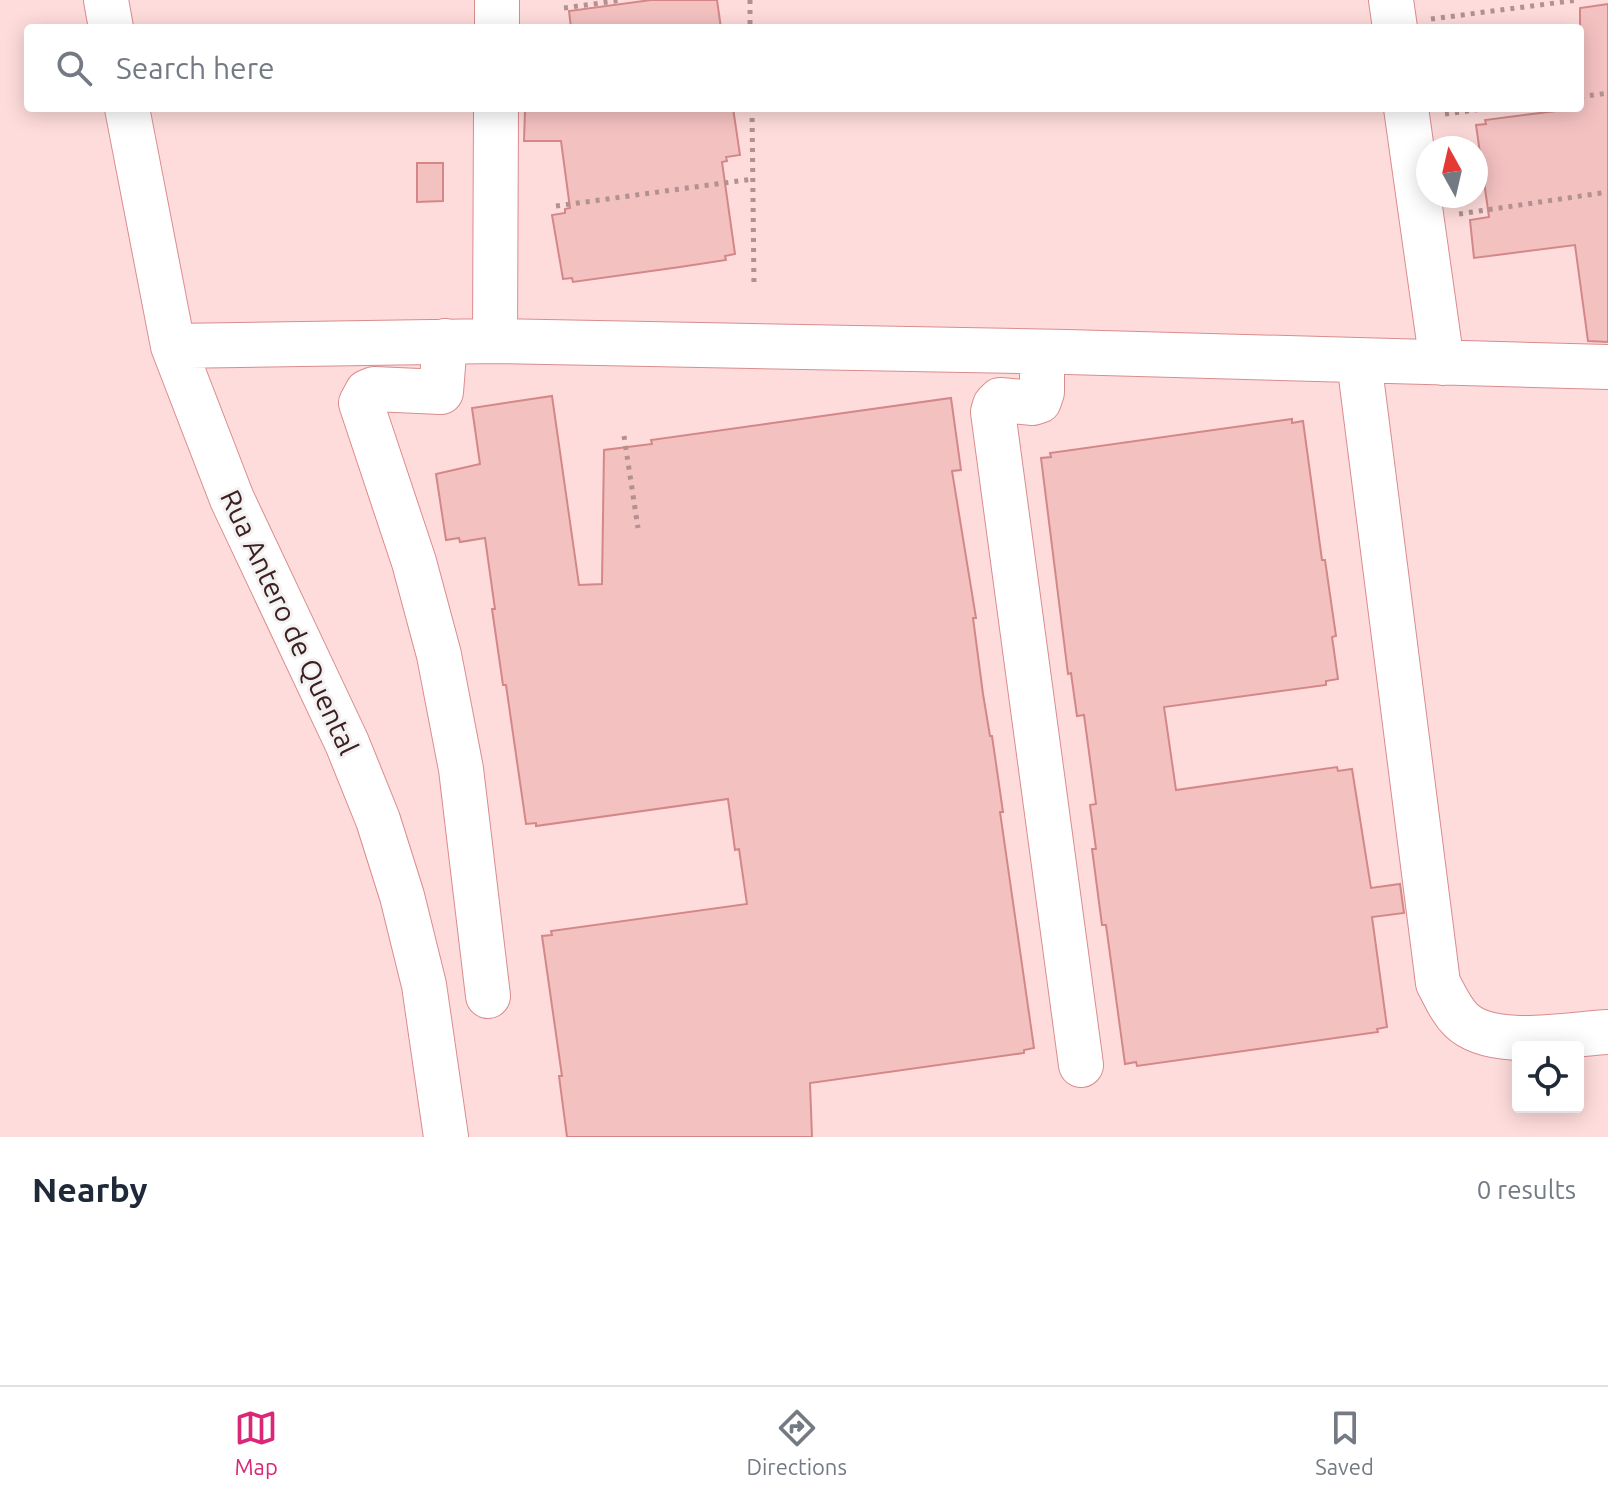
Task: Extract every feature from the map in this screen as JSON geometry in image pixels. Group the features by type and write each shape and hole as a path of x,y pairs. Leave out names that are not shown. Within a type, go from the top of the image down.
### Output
{"street":[{"path":"106,0 110,24"},
{"path":"497,0 497,24"},
{"name":"Rua Antero de Quental","path":"128,112 173,346 232,499 347,743 378,820 402,896 424,985 446,1137"},
{"path":"495,341 496,112"},
{"path":"1407,113 1442,363"},
{"path":"445,341 441,392 374,389 367,392 361,403 414,562 439,655 461,769 488,996"},
{"path":"173,346 495,341 1608,367"},
{"path":"1042,352 1042,392 1039,401 1000,400 993,412 1081,1065"},
{"path":"1359,361 1438,983 1462,1022 1496,1037 1608,1032"}],"path":[{"path":"564,8 622,0"},
{"path":"750,0 750,24"},
{"path":"1394,17 1578,0"},
{"path":"1584,96 1608,93"},
{"path":"752,112 754,288"},
{"path":"556,206 753,179"},
{"path":"1422,219 1608,192"},
{"path":"624,436 638,528"}],"building":[{"path":"651,0 717,0 720,24 571,24 569,11"},
{"path":"1608,4 1608,342 1588,341 1575,245 1474,258 1470,220 1489,217 1488,136 1478,136 1476,125 1486,124 1485,120 1548,112 1584,112 1584,24 1580,24 1580,8"},
{"path":"525,112 734,112 740,155 726,157 727,161 722,162 735,254 725,256 726,260 680,267 573,282 572,278 563,279 552,215 565,213 565,209 570,208 561,141 524,141"},
{"path":"417,163 443,163 443,201 417,202"},
{"path":"552,396 579,585 602,584 604,450 652,444 651,440 951,398 961,470 952,471 976,618 973,618 983,694 1003,812 1000,812 1034,1048 1024,1050 1024,1053 810,1083 812,1137 567,1137 559,1076 562,1076 542,936 552,935 551,931 747,904 728,799 536,826 536,823 526,824 492,609 495,609 485,538 460,542 459,538 446,540 436,474 480,464 472,408"},
{"path":"1292,419 1292,423 1303,421 1336,636 1332,637 1338,679 1326,681 1326,685 1164,707 1176,790 1337,767 1338,771 1352,769 1371,888 1400,884 1404,913 1372,917 1387,1027 1377,1029 1378,1032 1137,1066 1136,1062 1125,1064 1092,849 1096,849 1090,805 1096,804 1084,715 1077,716 1071,673 1068,674 1041,458 1051,457 1050,453"}]}
